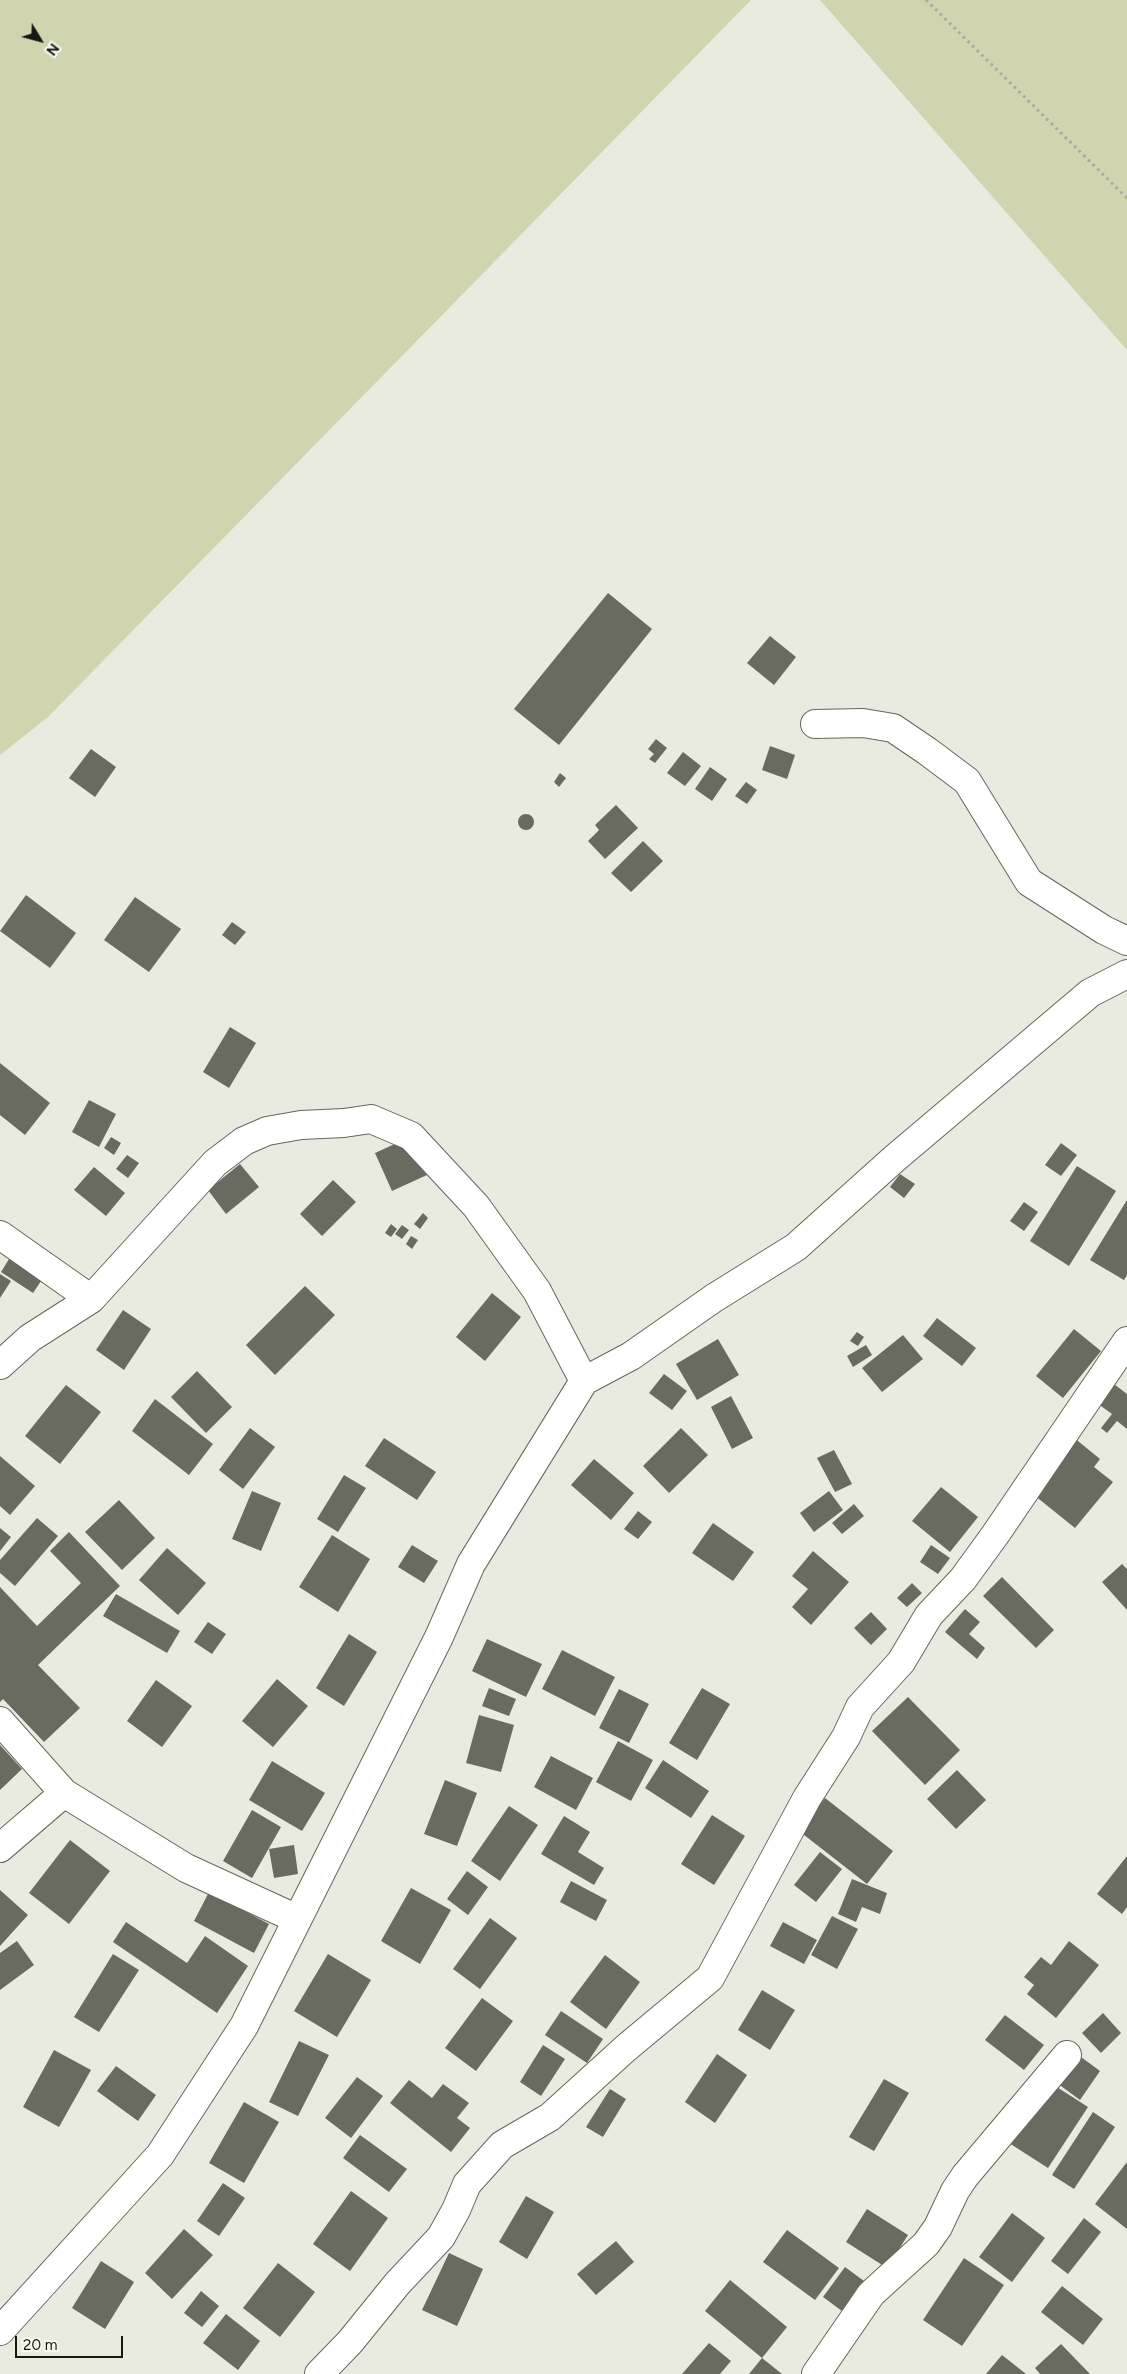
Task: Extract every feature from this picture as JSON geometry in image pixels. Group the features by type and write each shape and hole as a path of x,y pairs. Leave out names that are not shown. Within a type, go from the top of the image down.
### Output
{"street":[{"path":"814,724 863,723 893,728 927,751 967,781 1029,882 1104,930 1127,941"},
{"path":"0,2331 160,2154 244,2026 439,1637 471,1564 584,1382 631,1356 714,1298 796,1247 894,1159 1090,993 1127,974"},
{"path":"0,1365 30,1338 91,1299 215,1162 244,1141 267,1131 301,1125 344,1123 370,1119 411,1136 476,1206 537,1291 584,1382"},
{"path":"0,1234 91,1299"},
{"path":"319,2374 350,2342 398,2284 441,2237 456,2210 467,2184 502,2145 550,2117 626,2048 710,1978 807,1798 846,1737 860,1707 901,1662 929,1615 963,1580 985,1550 1127,1341"},
{"path":"0,1721 64,1792 186,1868 297,1919"},
{"path":"0,1848 64,1792"},
{"path":"816,2374 871,2294 926,2244 938,2227 965,2176 1067,2055"}],"path":[{"path":"926,0 1127,198"}],"green space":[{"path":"0,0 751,0 48,717 0,755"},
{"path":"820,0 1127,0 1127,350"}],"building":[{"path":"608,593 652,629 559,745 514,709"},
{"path":"770,636 796,657 774,685 747,663"},
{"path":"656,739 667,748 655,763 649,759 654,754 648,749"},
{"path":"770,746 795,755 787,779 762,770"},
{"path":"91,749 116,767 95,797 69,778"},
{"path":"683,752 701,766 685,786 667,773"},
{"path":"710,767 727,779 712,801 695,789"},
{"path":"560,773 566,778 559,787 554,782"},
{"path":"746,782 757,790 747,804 735,796"},
{"path":"616,805 638,828 605,859 588,841 599,830 595,825"},
{"path":"526,814 534,822 526,830 518,822"},
{"path":"643,841 663,861 631,892 611,873"},
{"path":"26,895 76,933 50,968 0,931"},
{"path":"135,897 181,929 149,972 104,940"},
{"path":"232,922 246,932 235,945 222,935"},
{"path":"230,1027 256,1043 229,1088 203,1072"},
{"path":"0,1063 50,1103 25,1135 0,1115"},
{"path":"89,1100 116,1114 99,1147 72,1132"},
{"path":"111,1137 121,1143 114,1155 104,1148"},
{"path":"410,1137 427,1175 392,1191 375,1153"},
{"path":"1061,1143 1077,1155 1061,1176 1045,1165"},
{"path":"127,1155 139,1163 128,1178 116,1169"},
{"path":"240,1164 259,1187 226,1214 208,1190"},
{"path":"1077,1166 1116,1191 1069,1266 1030,1241"},
{"path":"94,1167 125,1193 106,1216 74,1190"},
{"path":"900,1174 915,1184 904,1198 890,1187"},
{"path":"333,1180 356,1202 322,1236 300,1214"},
{"path":"1127,1200 1127,1275 1124,1280 1090,1260"},
{"path":"1024,1202 1038,1212 1024,1231 1010,1221"},
{"path":"423,1213 428,1218 420,1229 414,1224"},
{"path":"391,1224 397,1229 391,1237 385,1233"},
{"path":"402,1225 409,1230 402,1239 395,1234"},
{"path":"411,1236 418,1240 412,1249 406,1244"},
{"path":"14,1251 47,1272 33,1293 1,1272"},
{"path":"0,1274 11,1281 0,1298"},
{"path":"305,1286 335,1315 275,1375 246,1345"},
{"path":"492,1293 521,1317 485,1361 456,1337"},
{"path":"123,1310 151,1329 124,1370 96,1350"},
{"path":"937,1318 976,1348 962,1366 923,1336"},
{"path":"1074,1329 1101,1351 1063,1398 1036,1376"},
{"path":"857,1332 864,1337 858,1346 850,1341"},
{"path":"903,1335 923,1359 882,1392 862,1368"},
{"path":"718,1339 739,1375 697,1400 676,1364"},
{"path":"866,1345 872,1355 853,1367 847,1356"},
{"path":"197,1371 232,1407 206,1433 171,1397"},
{"path":"664,1374 687,1391 672,1410 649,1393"},
{"path":"1106,1378 1127,1394 1127,1429 1117,1421 1107,1433 1101,1428 1112,1414 1090,1398"},
{"path":"66,1385 101,1412 60,1464 25,1436"},
{"path":"731,1396 753,1438 732,1449 711,1407"},
{"path":"155,1399 213,1444 189,1475 132,1431"},
{"path":"250,1428 275,1447 243,1489 219,1470"},
{"path":"681,1428 708,1455 669,1493 643,1466"},
{"path":"1073,1437 1100,1459 1094,1467 1113,1482 1075,1528 1029,1491"},
{"path":"384,1438 436,1472 417,1500 365,1466"},
{"path":"834,1450 852,1484 835,1492 817,1458"},
{"path":"0,1456 35,1486 10,1515 0,1506"},
{"path":"594,1459 634,1493 611,1520 571,1485"},
{"path":"344,1475 366,1488 338,1532 317,1519"},
{"path":"941,1487 978,1517 950,1552 912,1521"},
{"path":"252,1491 281,1503 261,1551 232,1539"},
{"path":"829,1491 843,1510 814,1532 800,1513"},
{"path":"119,1500 155,1538 122,1570 85,1532"},
{"path":"854,1504 864,1516 842,1534 832,1523"},
{"path":"638,1511 652,1522 638,1539 624,1529"},
{"path":"37,1518 58,1536 15,1586 0,1573 0,1560"},
{"path":"713,1523 754,1552 733,1581 692,1553"},
{"path":"0,1528 11,1537 0,1551"},
{"path":"69,1532 120,1586 38,1665 80,1708 44,1742 3,1699 0,1702 0,1587 37,1626 81,1583 50,1551"},
{"path":"332,1535 370,1559 338,1612 299,1587"},
{"path":"412,1545 438,1561 424,1583 398,1567"},
{"path":"931,1545 950,1558 938,1574 920,1562"},
{"path":"167,1548 206,1583 178,1615 139,1580"},
{"path":"813,1551 849,1582 811,1625 792,1607 808,1589 792,1576"},
{"path":"1122,1564 1127,1569 1127,1610 1102,1582"},
{"path":"1002,1577 1054,1630 1036,1648 983,1596"},
{"path":"912,1583 922,1593 907,1607 897,1598"},
{"path":"116,1594 180,1631 167,1653 103,1616"},
{"path":"965,1609 980,1622 969,1634 985,1648 977,1659 945,1632"},
{"path":"871,1612 887,1629 871,1645 854,1628"},
{"path":"208,1622 226,1634 212,1654 194,1642"},
{"path":"349,1634 377,1652 344,1706 316,1688"},
{"path":"487,1639 542,1664 526,1697 472,1671"},
{"path":"562,1650 615,1677 595,1716 542,1689"},
{"path":"277,1679 308,1706 273,1747 242,1721"},
{"path":"156,1680 192,1706 162,1747 127,1721"},
{"path":"489,1688 516,1699 509,1716 482,1706"},
{"path":"702,1688 730,1704 697,1760 669,1743"},
{"path":"619,1689 649,1704 629,1743 599,1728"},
{"path":"908,1697 960,1750 925,1785 872,1731"},
{"path":"479,1715 514,1725 501,1772 466,1763"},
{"path":"618,1741 653,1760 631,1801 596,1782"},
{"path":"0,1745 22,1769 0,1790"},
{"path":"551,1756 593,1778 576,1810 534,1787"},
{"path":"663,1760 709,1791 691,1818 645,1788"},
{"path":"272,1761 325,1793 302,1831 249,1800"},
{"path":"957,1770 986,1800 956,1829 927,1799"},
{"path":"445,1780 477,1793 457,1846 424,1834"},
{"path":"825,1798 893,1851 867,1884 799,1831"},
{"path":"509,1806 538,1825 500,1881 471,1861"},
{"path":"252,1810 281,1827 252,1878 223,1861"},
{"path":"712,1815 745,1836 714,1885 681,1864"},
{"path":"564,1816 590,1832 578,1852 604,1868 594,1885 541,1854"},
{"path":"70,1840 110,1871 69,1924 29,1893"},
{"path":"294,1845 298,1874 274,1878 269,1849"},
{"path":"820,1852 842,1869 816,1902 794,1885"},
{"path":"1127,1856 1127,1907 1122,1914 1097,1894"},
{"path":"467,1871 488,1887 468,1915 447,1899"},
{"path":"852,1879 887,1893 880,1914 862,1907 856,1922 838,1914"},
{"path":"571,1881 607,1900 596,1921 560,1902"},
{"path":"411,1888 451,1910 420,1964 381,1941"},
{"path":"0,1890 28,1915 0,1946"},
{"path":"209,1892 269,1924 254,1953 194,1921"},
{"path":"832,1916 858,1929 837,1969 811,1955"},
{"path":"490,1918 517,1938 480,1989 453,1969"},
{"path":"126,1922 187,1963 205,1936 248,1966 217,2013 113,1942"},
{"path":"783,1922 817,1940 804,1964 770,1946"},
{"path":"17,1941 34,1965 0,1990 0,1953"},
{"path":"1069,1941 1099,1965 1056,2018 1027,1994 1034,1985 1024,1977 1041,1957 1051,1965"},
{"path":"113,1954 139,1970 99,2032 74,2017"},
{"path":"328,1954 371,1980 337,2037 294,2011"},
{"path":"605,1955 640,1982 606,2029 570,2002"},
{"path":"762,1990 795,2010 770,2050 738,2030"},
{"path":"482,1998 513,2021 476,2071 445,2048"},
{"path":"561,2011 603,2039 587,2063 545,2035"},
{"path":"1103,2013 1121,2033 1101,2053 1082,2033"},
{"path":"1005,2015 1044,2045 1024,2070 985,2040"},
{"path":"299,2041 329,2055 298,2116 269,2102"},
{"path":"543,2045 565,2059 541,2096 520,2082"},
{"path":"54,2050 91,2070 59,2127 23,2107"},
{"path":"717,2054 747,2075 715,2123 685,2102"},
{"path":"1077,2054 1100,2071 1080,2100 1057,2083"},
{"path":"116,2066 156,2095 138,2121 97,2091"},
{"path":"357,2077 383,2096 351,2138 325,2118"},
{"path":"884,2079 909,2093 874,2151 849,2137"},
{"path":"409,2080 432,2098 443,2084 469,2103 457,2118 470,2128 451,2152 390,2103"},
{"path":"1049,2082 1088,2107 1048,2168 1009,2143"},
{"path":"610,2089 626,2099 603,2137 586,2127"},
{"path":"244,2102 279,2122 244,2183 209,2163"},
{"path":"1093,2112 1115,2127 1074,2189 1052,2175"},
{"path":"360,2135 407,2169 389,2192 343,2158"},
{"path":"1127,2162 1127,2229 1095,2204"},
{"path":"223,2183 245,2198 219,2236 197,2221"},
{"path":"351,2191 388,2218 350,2271 313,2244"},
{"path":"526,2196 554,2212 527,2259 499,2242"},
{"path":"867,2209 908,2235 887,2268 846,2242"},
{"path":"1012,2213 1045,2238 1012,2282 979,2257"},
{"path":"1084,2218 1101,2232 1068,2274 1051,2261"},
{"path":"184,2229 213,2255 172,2299 145,2273"},
{"path":"787,2230 839,2268 815,2300 763,2262"},
{"path":"616,2241 634,2262 596,2295 577,2274"},
{"path":"449,2253 483,2269 457,2326 422,2310"},
{"path":"964,2258 1004,2285 962,2346 923,2320"},
{"path":"101,2261 134,2282 105,2329 72,2308"},
{"path":"278,2263 315,2292 280,2337 243,2308"},
{"path":"845,2267 864,2281 842,2311 823,2297"},
{"path":"730,2280 787,2327 762,2358 705,2311"},
{"path":"1062,2286 1103,2319 1083,2345 1041,2312"},
{"path":"201,2291 219,2306 202,2327 184,2313"},
{"path":"226,2314 260,2341 238,2370 203,2343"},
{"path":"709,2343 731,2361 720,2374 682,2374"},
{"path":"1061,2344 1090,2374 1040,2374 1035,2368"},
{"path":"1002,2355 1026,2374 986,2374"},
{"path":"762,2358 782,2374 749,2374"}]}
